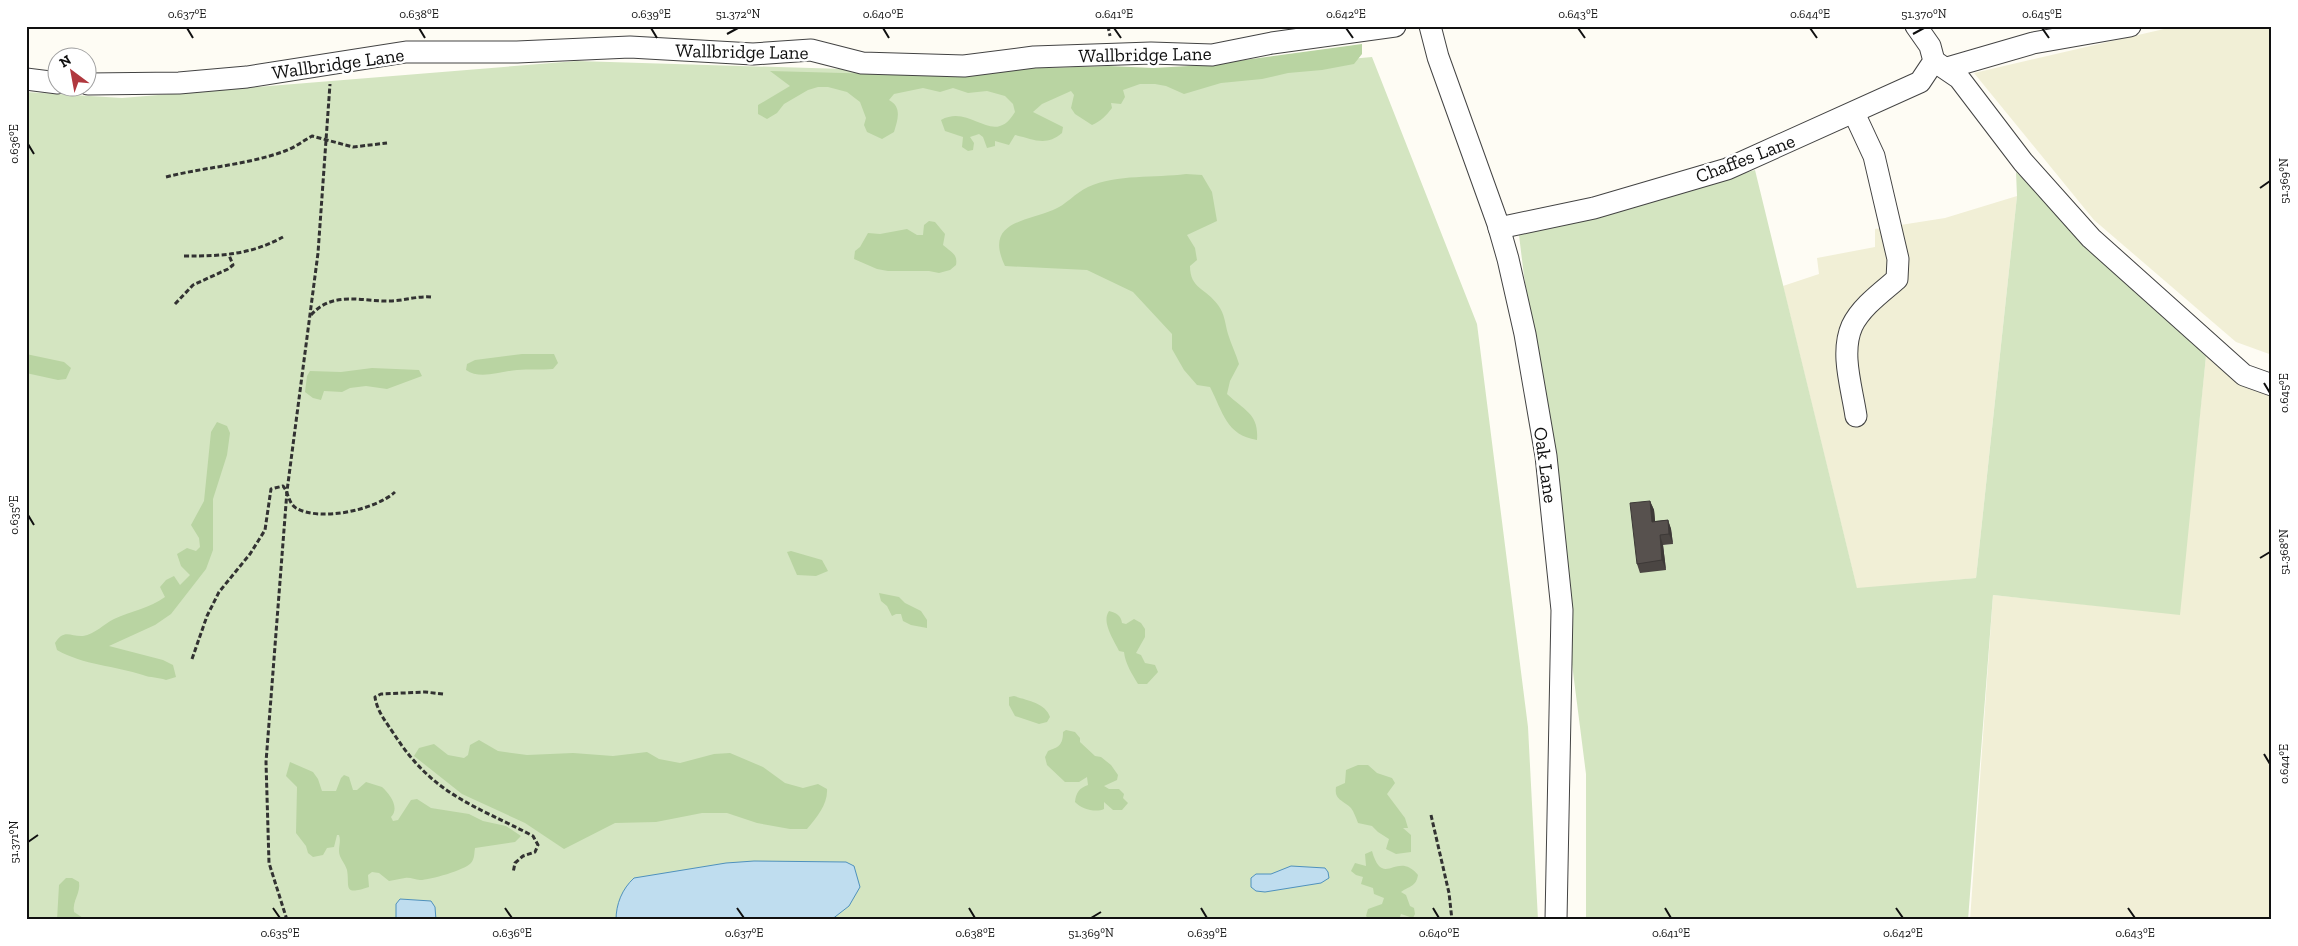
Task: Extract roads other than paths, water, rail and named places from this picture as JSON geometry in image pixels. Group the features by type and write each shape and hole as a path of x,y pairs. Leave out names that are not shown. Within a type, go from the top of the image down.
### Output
{"street":[{"name":"Wallbridge Lane","path":"98,84 179,83 247,77 406,52 517,52 630,47 753,54 810,50 862,63 964,66 1034,57 1151,53 1212,55 1272,43 1395,26"},
{"name":"Oak Lane","path":"1430,26 1441,65 1499,228 1521,315 1546,456 1562,610 1556,920"},
{"path":"1916,26 1940,64 1959,78 2023,162 2091,238 2244,375 2272,385"},
{"path":"1940,64 2033,43 2130,26"},
{"name":"Chaffes Lane","path":"1499,228 1594,208 1728,169 1920,82 1940,64"},
{"path":"26,79 48,82"},
{"path":"1854,113 1874,156 1898,259 1897,279 1868,304 1852,325 1846,350 1856,416"}],"water":[{"path":"754,861 846,862 854,866 860,887 849,906 831,920 616,920 620,897 634,878 726,863"},
{"path":"1291,866 1325,868 1329,878 1321,883 1265,892 1256,891 1251,887 1251,878 1256,874 1271,874"},
{"path":"400,899 431,901 435,907 436,920 396,920 396,904"}]}
